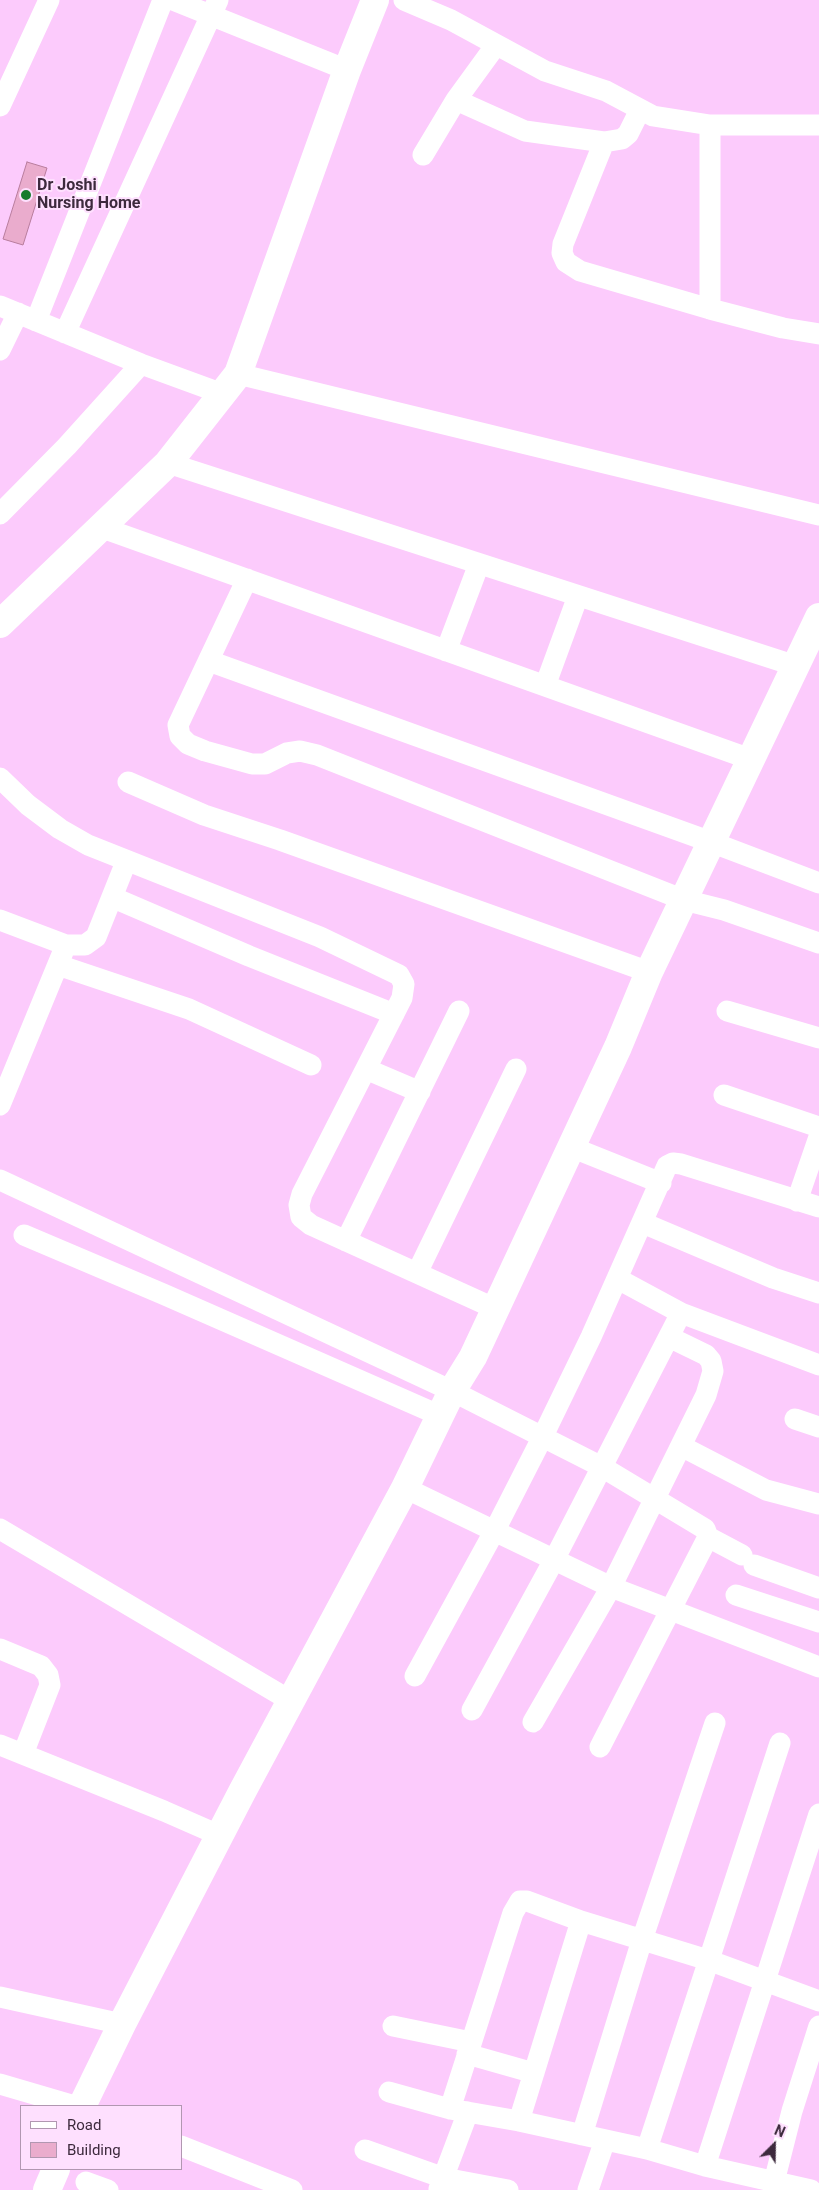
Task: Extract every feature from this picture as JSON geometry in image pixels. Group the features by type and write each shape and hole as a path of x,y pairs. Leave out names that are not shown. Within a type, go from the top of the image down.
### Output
{"main road":[{"path":"0,624 168,463 231,384 346,70 375,0"},
{"path":"82,2105 122,2024 405,1488 452,1390 473,1357 618,1047 649,972 750,759 796,666 816,631"},
{"path":"47,2190 56,2170"}],"street":[{"path":"0,106 49,0"},
{"path":"404,0 451,20 545,71 606,91 653,116 710,125 819,125"},
{"path":"0,350 173,1 215,8 346,70"},
{"path":"65,332 215,8"},
{"path":"423,155 456,100 496,44"},
{"path":"456,100 525,131 604,142 622,139 628,134 640,110"},
{"path":"710,125 710,309"},
{"path":"604,142 563,244 562,252 566,262 580,271 710,309 783,328 819,334"},
{"path":"18,313 141,364 819,515"},
{"path":"0,514 67,446 141,364"},
{"path":"168,463 796,666"},
{"path":"100,527 750,759"},
{"path":"446,650 479,564"},
{"path":"247,579 178,726 180,736 188,744 205,751 252,764 264,764 288,753 300,751 317,755 684,900 724,910 819,943"},
{"path":"545,686 578,596"},
{"path":"209,661 711,842 819,883"},
{"path":"0,778 28,804 60,829 88,845 126,862 320,937 399,975 404,984 402,998 302,1194 299,1205 301,1217 311,1225 496,1309"},
{"path":"128,782 204,816 280,840 649,972"},
{"path":"1,923 66,945 85,945 96,936 114,898 126,862"},
{"path":"114,898 249,956 394,1014"},
{"path":"0,1105 66,945"},
{"path":"58,965 189,1009 311,1065"},
{"path":"346,1241 459,1011"},
{"path":"727,1011 819,1038"},
{"path":"366,1069 420,1092"},
{"path":"417,1273 516,1069"},
{"path":"724,1095 819,1127"},
{"path":"797,1201 819,1137"},
{"path":"571,1147 661,1183"},
{"path":"415,1676 496,1530 542,1438 618,1279 667,1166 673,1163 681,1164 819,1207"},
{"path":"0,1180 452,1390 542,1438 602,1467 705,1529 708,1537 748,1560 819,1588"},
{"path":"643,1223 773,1278 819,1293"},
{"path":"24,1236 163,1294 441,1416"},
{"path":"618,1279 681,1313 819,1365"},
{"path":"472,1710 554,1560 681,1313"},
{"path":"533,1722 611,1587 706,1395 713,1371 711,1361 706,1355 669,1336"},
{"path":"795,1420 819,1427"},
{"path":"681,1446 766,1490 819,1504"},
{"path":"405,1488 496,1530 611,1587 819,1667"},
{"path":"2,1534 291,1701"},
{"path":"600,1747 708,1537"},
{"path":"736,1595 819,1622"},
{"path":"0,1649 41,1666 48,1675 50,1685 23,1754"},
{"path":"582,2135 642,1940 716,1723"},
{"path":"647,2149 780,1743"},
{"path":"0,1745 221,1836"},
{"path":"705,2166 819,1814"},
{"path":"441,2184 459,2110 469,2048 512,1913 520,1901 527,1900 581,1920 708,1960 819,2001"},
{"path":"519,2121 581,1920"},
{"path":"0,1997 122,2024"},
{"path":"393,2026 469,2048 534,2073"},
{"path":"760,2183 792,2111 819,2026"},
{"path":"0,2084 72,2105"},
{"path":"389,2092 459,2110 647,2149 760,2183 811,2190"},
{"path":"588,2190 605,2140"},
{"path":"182,2146 292,2190"},
{"path":"365,2150 441,2184 508,2190"},
{"path":"87,2180 108,2190"}],"building":[{"path":"27,162 47,168 23,245 3,239"}],"place":[{"name":"Dr Joshi Nursing Home","path":"26,195"}]}
